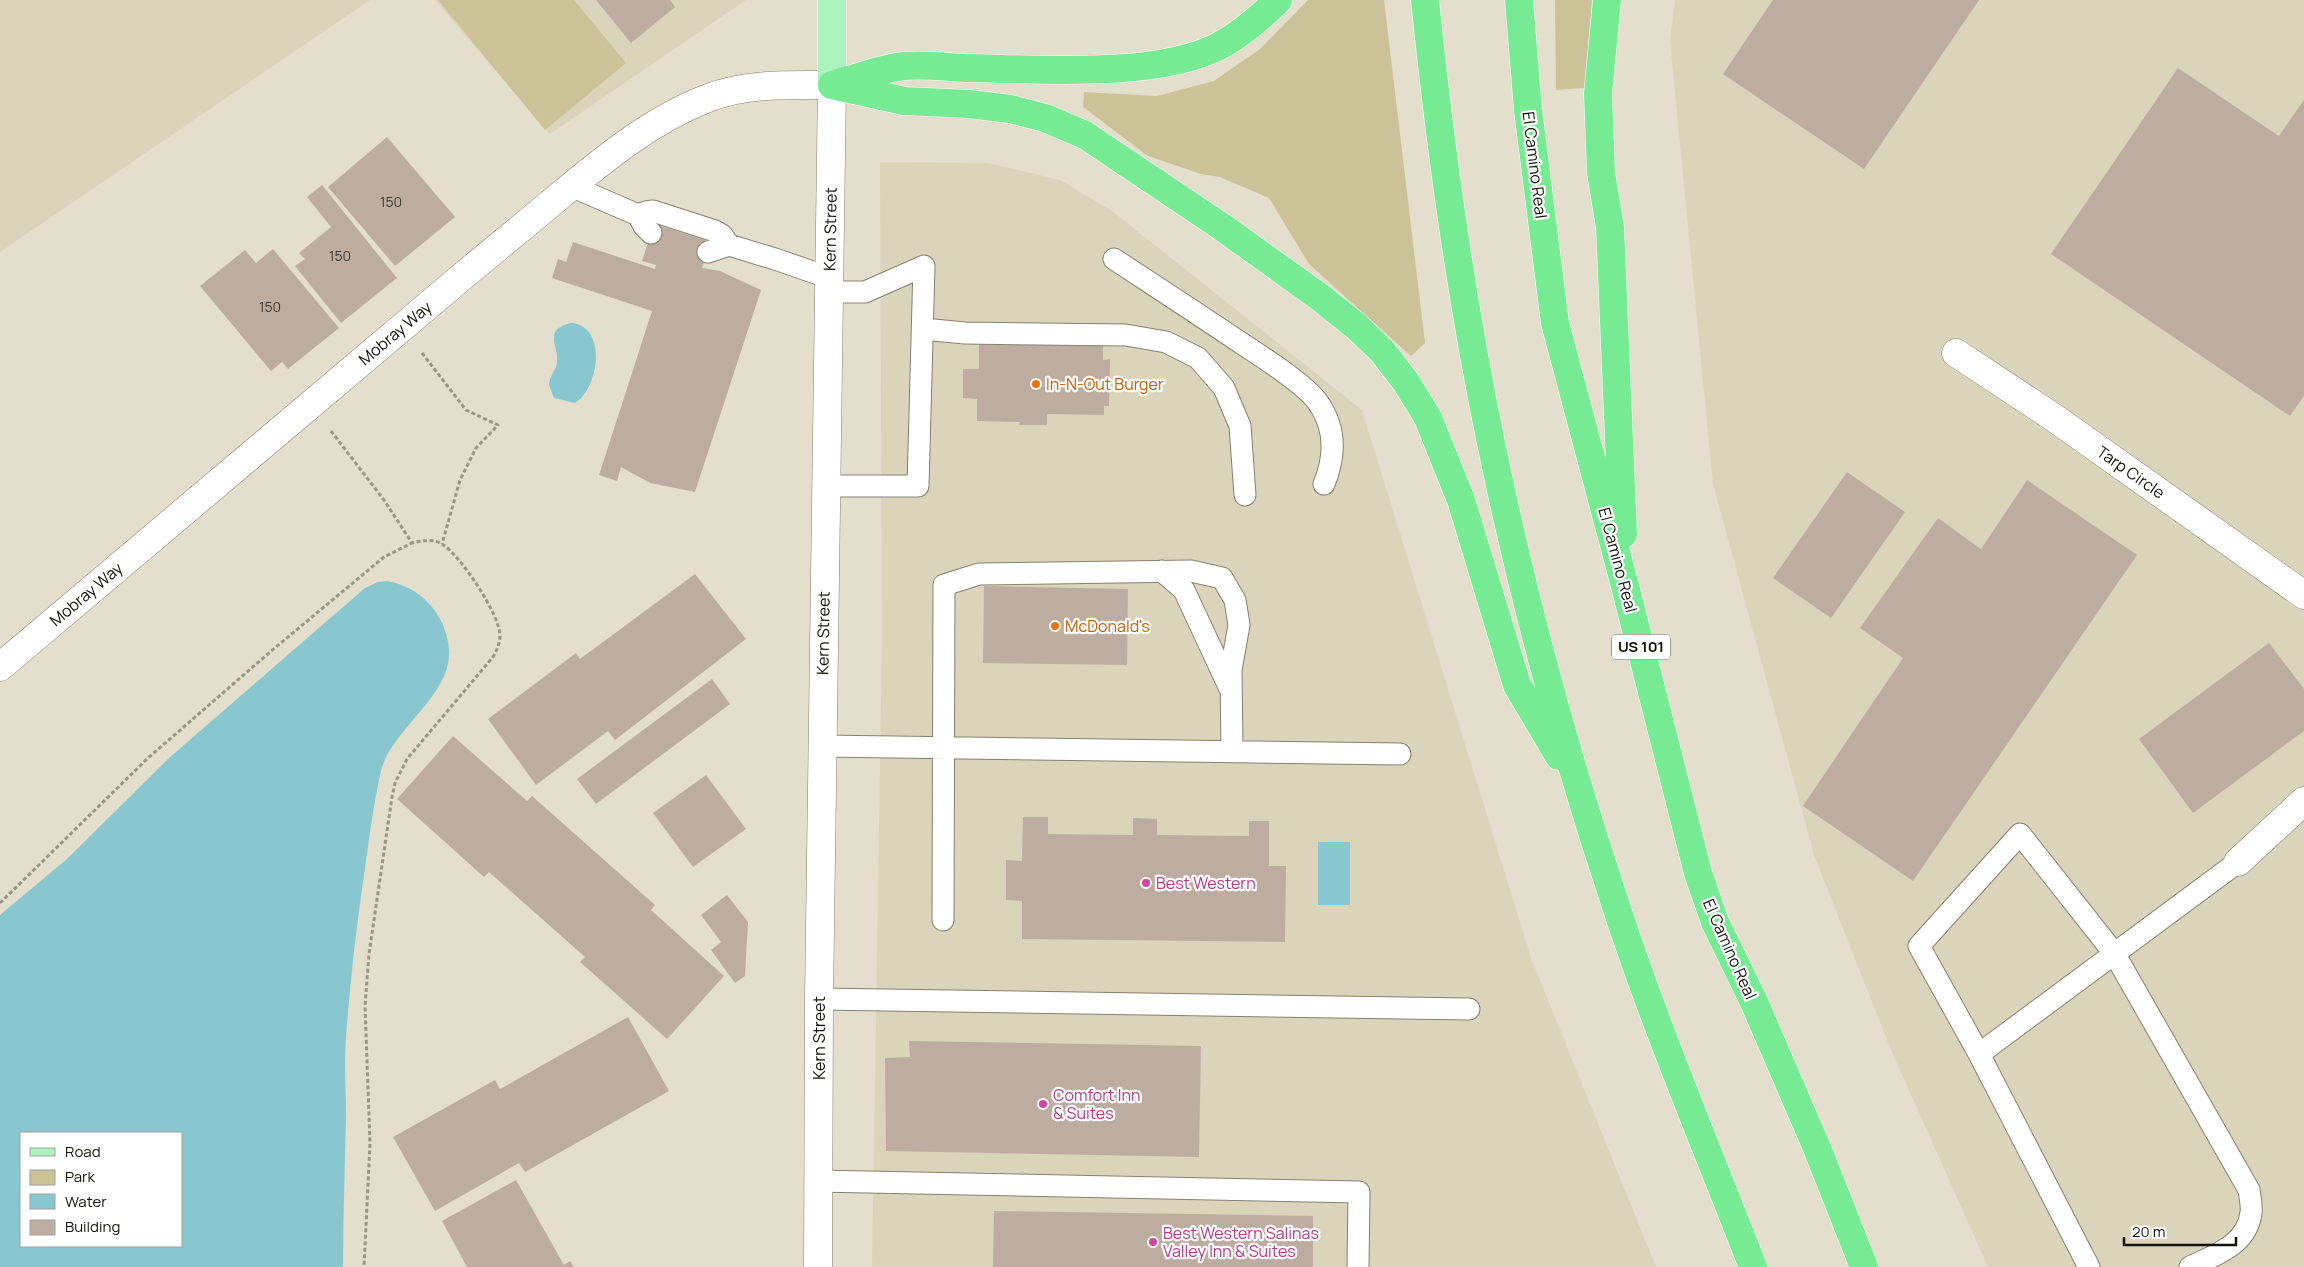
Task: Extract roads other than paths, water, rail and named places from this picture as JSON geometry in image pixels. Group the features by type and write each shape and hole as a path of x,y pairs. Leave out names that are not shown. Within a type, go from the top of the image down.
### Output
{"highway":[{"path":"832,85 904,66 1085,69 1161,63 1193,56 1220,45 1265,13 1278,0"},
{"path":"1425,0 1449,202 1489,436 1540,651 1579,790 1642,982 1753,1267"},
{"name":"El Camino Real","path":"1519,0 1528,110 1555,323 1625,586 1698,873 1715,922 1754,1002 1813,1139 1864,1267"},
{"path":"1607,0 1598,94 1601,173 1610,227 1625,586"},
{"path":"832,85 904,101 969,104 1010,110 1045,118 1085,135 1230,233 1321,298 1357,327 1382,351 1406,382 1428,418 1461,500 1517,685 1579,790"}],"main road":[{"name":"Kern Street","path":"832,0 832,85"}],"street":[{"name":"Mobray Way","path":"0,667 310,403 637,134 709,97 738,89 773,85 832,85"},
{"name":"Kern Street","path":"818,1267 825,486 832,85"},
{"name":"Tarp Circle","path":"1956,353 2053,417 2304,595"},
{"path":"2238,862 2304,801"}],"lane":[{"path":"572,186 638,215 644,226 651,233"},
{"path":"638,215 653,212 715,231 722,235 729,246"},
{"path":"708,252 729,246 775,258 830,285 865,292 924,266 918,486 825,486"},
{"path":"1114,259 1278,368 1316,400 1329,424 1333,440 1333,456 1324,484"},
{"path":"923,329 965,333 1126,336 1166,342 1198,358 1224,388 1240,426 1245,495"},
{"path":"1162,571 1184,590 1232,691"},
{"path":"943,920 944,585 979,574 1162,571 1191,572 1222,578 1235,600 1239,625 1231,670 1232,751"},
{"path":"822,746 1400,754"},
{"path":"2089,1267 1979,1054 1919,946 2020,834 2114,953 2249,1190 2252,1213 2245,1232 2233,1246 2190,1267"},
{"path":"1979,1054 2238,862"},
{"path":"819,999 1469,1009"},
{"path":"818,1182 1359,1192 1358,1267"}],"water":[{"path":"571,323 583,326 590,334 595,345 596,358 590,384 575,403 554,398 549,385 557,362 554,334 562,326"},
{"path":"387,581 399,584 421,596 437,613 447,635 449,648 448,665 442,681 387,755 381,771 373,810 351,976 346,1037 343,1267 0,1267 0,915 67,859 169,758 365,588 378,582"},
{"path":"1318,842 1350,842 1350,905 1318,905"}],"place":[{"name":"In-N-Out Burger","path":"1036,384"},
{"name":"McDonald's","path":"1055,626"},
{"name":"Best Western","path":"1146,883"},
{"name":"Comfort Inn & Suites","path":"1043,1104"},
{"name":"Best Western Salinas Valley Inn & Suites","path":"1153,1242"}]}
